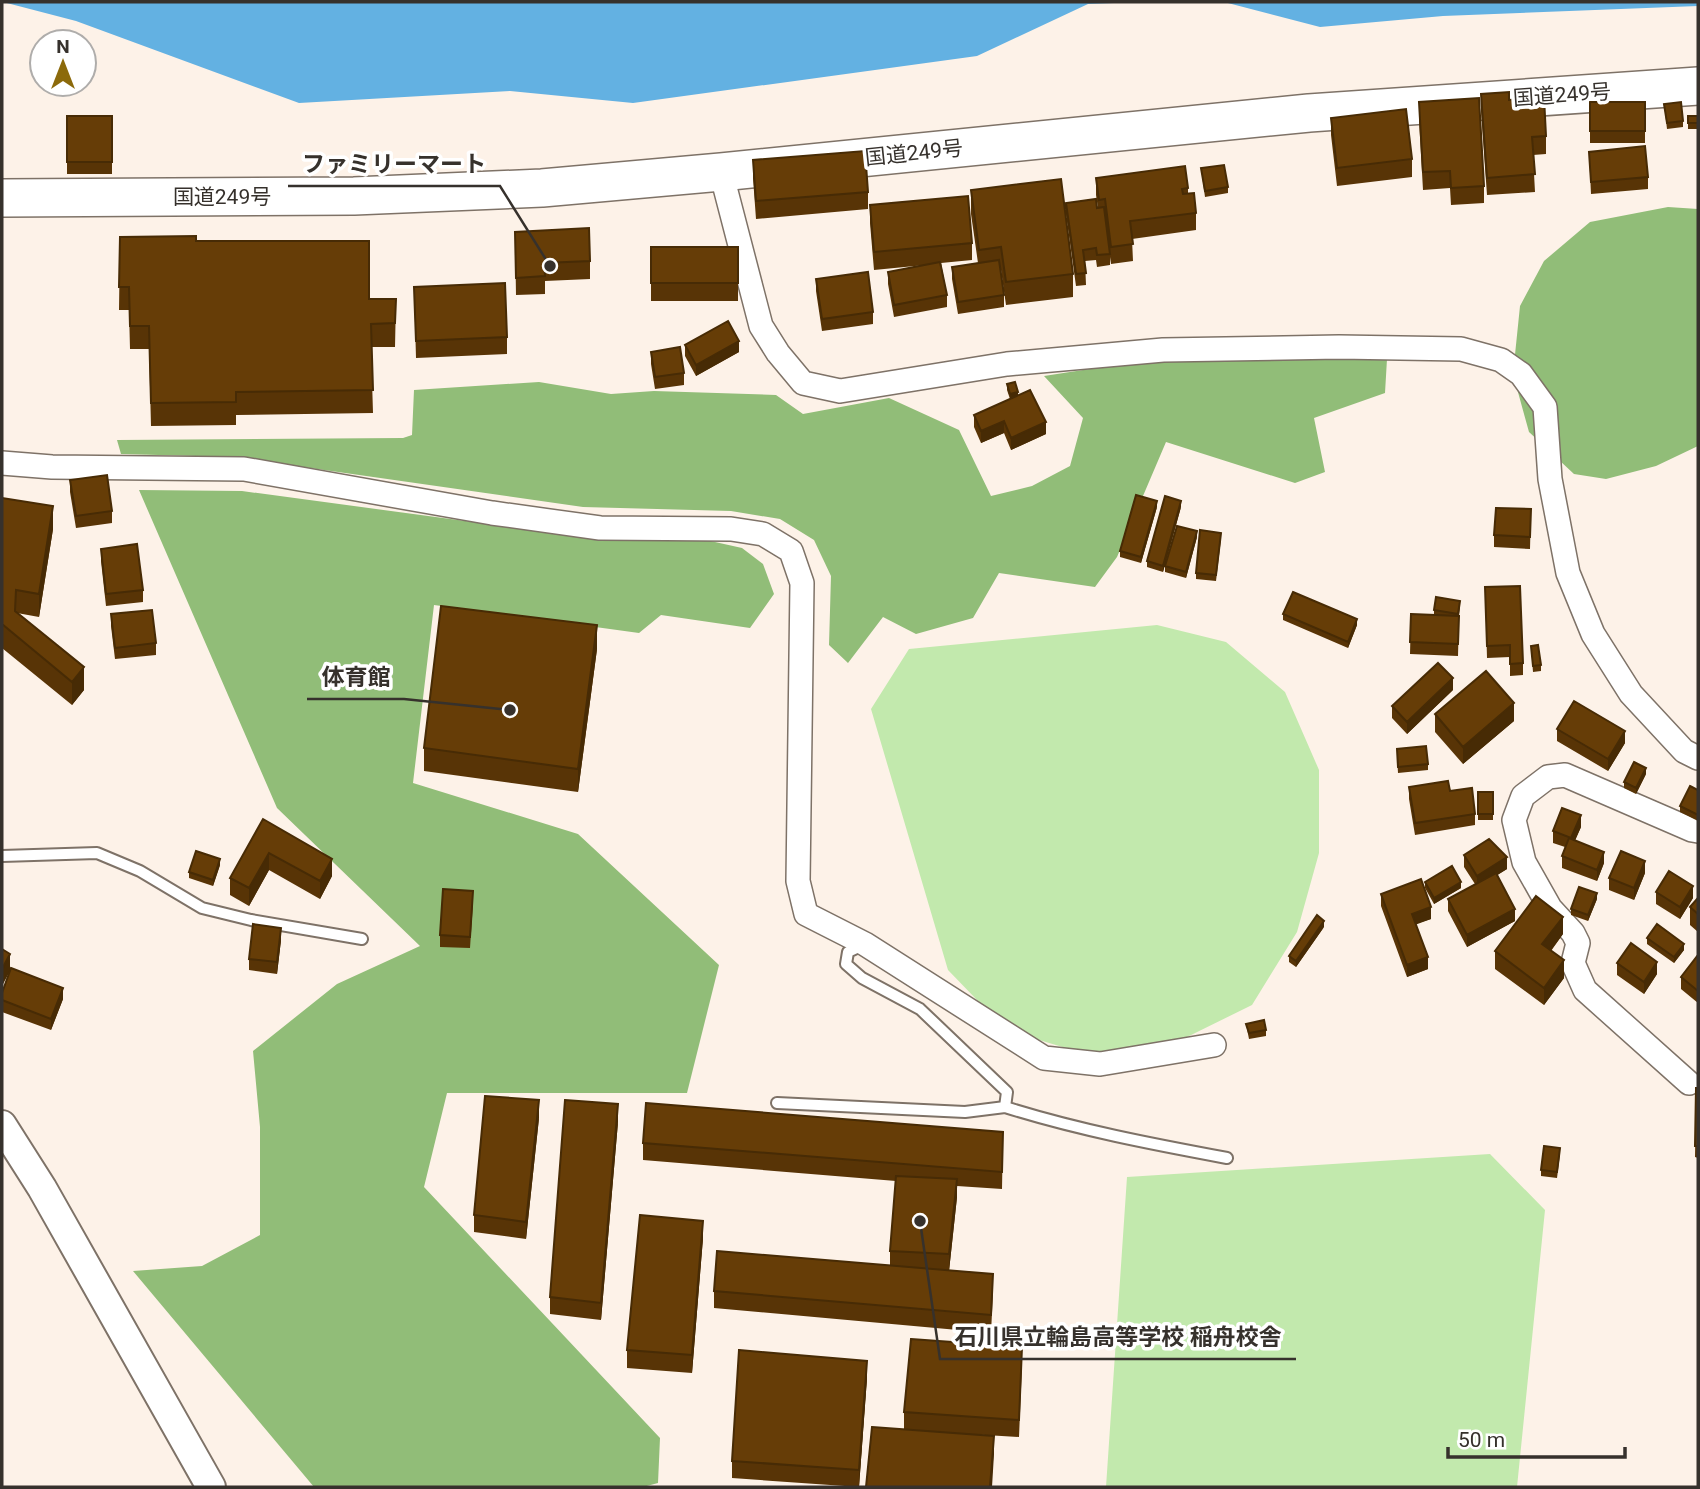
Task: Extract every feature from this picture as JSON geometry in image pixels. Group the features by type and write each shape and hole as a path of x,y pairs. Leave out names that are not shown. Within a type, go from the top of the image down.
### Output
{"highway":[{"name":"国道249号","path":"2,198 354,196 542,188 1309,113 1698,86"}],"street":[{"path":"721,172 761,326 778,353 803,383 840,391 1007,364 1163,350 1339,346 1461,349 1501,360 1521,374 1545,407 1550,479 1568,573 1593,634 1631,694 1684,751 1698,758"},
{"path":"2,463 52,467 244,469 492,513 600,528 731,528 763,534 791,551 802,583 798,881 806,914 865,944 1044,1058 1100,1064 1214,1045"},
{"path":"1689,1083 1585,990 1573,963 1578,943 1573,933 1550,908 1524,862 1514,820 1523,796 1548,777 1564,775 1698,831"},
{"path":"2,1125 41,1188 211,1487"}],"lane":[{"path":"2,856 97,853 140,871 202,908 250,920 362,939"},
{"path":"865,944 848,952 846,964 862,978 920,1009 1007,1092 1005,1107"},
{"path":"777,1103 965,1112 1005,1107 1054,1123 1227,1158"}],"green space":[{"path":"1668,207 1698,209 1698,446 1656,466 1606,479 1574,474 1529,432 1513,374 1520,306 1544,261 1590,222"},
{"path":"1387,359 1385,393 1314,418 1325,472 1295,483 1166,442 1117,557 1095,587 999,573 973,618 916,634 883,617 848,663 829,645 831,576 814,540 780,519 731,511 583,507 233,457 121,454 117,440 403,438 412,435 414,390 539,382 611,394 654,391 776,395 803,414 889,398 959,430 991,496 1032,486 1070,466 1083,418 1044,376 1148,360"},
{"path":"139,490 242,491 607,540 706,540 742,548 763,564 774,594 750,628 661,615 639,633 434,605 413,783 578,834 719,965 687,1093 447,1093 424,1187 660,1438 658,1483 643,1487 314,1487 133,1271 202,1266 260,1235 260,1127 253,1051 337,984 420,946 277,808"},
{"path":"1157,625 1226,642 1285,692 1319,770 1319,853 1297,932 1252,1005 1185,1038 1089,1055 1006,1030 948,970 871,709 909,649"},
{"path":"1490,1154 1545,1210 1517,1487 1106,1487 1127,1177"}],"water":[{"path":"3,2 1140,2 1088,4 977,56 633,103 510,91 299,103 76,21"},
{"path":"1224,2 1698,2 1698,6 1443,16 1320,27"}],"building":[{"path":"1509,92 1509,100 1544,97 1546,136 1532,137 1535,174 1487,178 1481,94"},
{"path":"1479,98 1484,186 1451,188 1450,171 1423,172 1419,102"},
{"path":"1590,102 1645,102 1645,131 1590,131"},
{"path":"1681,102 1683,121 1667,123 1664,104"},
{"path":"1406,109 1412,159 1337,168 1331,118"},
{"path":"67,116 112,116 112,162 67,162"},
{"path":"1688,116 1698,116 1698,123 1688,123"},
{"path":"1645,146 1648,177 1591,182 1589,152"},
{"path":"865,151 868,192 756,201 753,160"},
{"path":"1224,165 1228,187 1205,191 1201,168"},
{"path":"1185,166 1188,188 1182,189 1183,194 1194,193 1196,213 1130,221 1133,244 1111,247 1105,199 1099,200 1096,178"},
{"path":"1061,179 1073,274 1006,282 1001,247 979,250 971,190"},
{"path":"968,196 972,243 874,252 870,205"},
{"path":"1096,199 1097,208 1104,207 1110,254 1097,255 1096,248 1083,250 1086,273 1076,274 1066,203"},
{"path":"589,228 590,261 544,263 545,276 516,278 515,232"},
{"path":"196,236 196,241 369,241 369,299 396,299 395,323 371,324 373,390 236,392 236,402 151,403 149,326 130,326 129,287 119,287 120,237"},
{"path":"651,247 738,247 738,283 651,283"},
{"path":"999,260 1004,295 958,302 952,267"},
{"path":"940,262 947,295 894,305 888,272"},
{"path":"868,272 873,312 822,319 816,279"},
{"path":"505,283 507,337 416,341 414,287"},
{"path":"728,321 739,341 696,365 685,345"},
{"path":"680,347 684,373 655,377 651,352"},
{"path":"1015,382 1018,392 1010,394 1007,384"},
{"path":"1030,390 1046,422 1011,438 1004,421 981,431 974,415"},
{"path":"107,475 112,511 76,516 70,480"},
{"path":"1136,495 1157,501 1141,557 1120,551"},
{"path":"1165,496 1181,501 1163,566 1147,561"},
{"path":"2,498 53,506 39,594 16,590 15,611 84,667 72,682 2,624"},
{"path":"1496,508 1531,509 1530,537 1494,535"},
{"path":"1177,526 1197,531 1186,572 1165,566"},
{"path":"1200,530 1221,533 1216,575 1196,573"},
{"path":"137,544 143,590 106,594 101,549"},
{"path":"1520,586 1523,663 1510,664 1510,645 1487,646 1485,587"},
{"path":"1293,592 1357,619 1348,642 1283,614"},
{"path":"1436,597 1460,601 1458,614 1434,610"},
{"path":"441,606 597,625 578,769 424,748"},
{"path":"152,610 156,643 115,648 111,614"},
{"path":"1411,614 1459,616 1458,644 1410,642"},
{"path":"1538,645 1541,665 1533,666 1531,646"},
{"path":"1438,663 1453,678 1407,722 1392,706"},
{"path":"1486,671 1514,703 1463,747 1435,714"},
{"path":"1574,701 1625,731 1608,759 1557,729"},
{"path":"1426,746 1428,764 1398,767 1397,749"},
{"path":"1634,762 1646,768 1636,788 1624,782"},
{"path":"1448,781 1450,791 1472,788 1475,814 1415,823 1409,787"},
{"path":"1690,786 1698,790 1698,815 1680,806"},
{"path":"1478,792 1493,792 1493,814 1478,814"},
{"path":"1562,808 1581,815 1571,838 1553,831"},
{"path":"263,819 332,859 320,881 269,853 249,888 230,878"},
{"path":"1569,838 1604,852 1597,870 1562,856"},
{"path":"1489,839 1507,857 1477,876 1464,855"},
{"path":"196,851 220,859 213,880 189,872"},
{"path":"1621,851 1645,861 1634,888 1609,878"},
{"path":"1452,866 1461,882 1434,898 1425,882"},
{"path":"1669,871 1693,886 1680,907 1656,892"},
{"path":"1496,873 1515,909 1467,935 1448,899"},
{"path":"1421,879 1431,907 1412,914 1428,957 1407,965 1381,894"},
{"path":"1579,887 1597,893 1588,915 1571,909"},
{"path":"443,889 473,891 470,937 440,935"},
{"path":"1536,896 1563,917 1542,944 1564,960 1544,988 1495,951"},
{"path":"1698,898 1698,914 1690,907"},
{"path":"1317,915 1324,921 1296,961 1289,956"},
{"path":"253,924 281,928 277,962 249,959"},
{"path":"1657,924 1684,944 1674,957 1647,938"},
{"path":"1631,943 1657,962 1644,982 1617,963"},
{"path":"2,949 10,954 2,969"},
{"path":"1698,955 1698,991 1681,977"},
{"path":"11,968 63,988 51,1019 2,1000"},
{"path":"1264,1020 1266,1030 1249,1033 1246,1024"},
{"path":"1698,1088 1698,1146 1695,1146"},
{"path":"485,1096 539,1100 526,1222 474,1215"},
{"path":"565,1100 618,1104 601,1303 550,1297"},
{"path":"646,1103 1003,1132 1002,1172 643,1143"},
{"path":"1544,1146 1560,1148 1557,1172 1541,1170"},
{"path":"896,1176 957,1179 949,1254 890,1251"},
{"path":"640,1215 703,1221 692,1355 627,1350"},
{"path":"717,1251 993,1274 991,1315 714,1291"},
{"path":"911,1339 1022,1347 1019,1420 904,1412"},
{"path":"739,1350 867,1361 859,1470 732,1461"},
{"path":"872,1427 994,1436 990,1487 866,1487"}],"place":[{"name":"ファミリーマート","path":"550,266"},
{"name":"体育館","path":"510,710"},
{"name":"石川県立輪島高等学校 稲舟校舎","path":"920,1221"}]}
